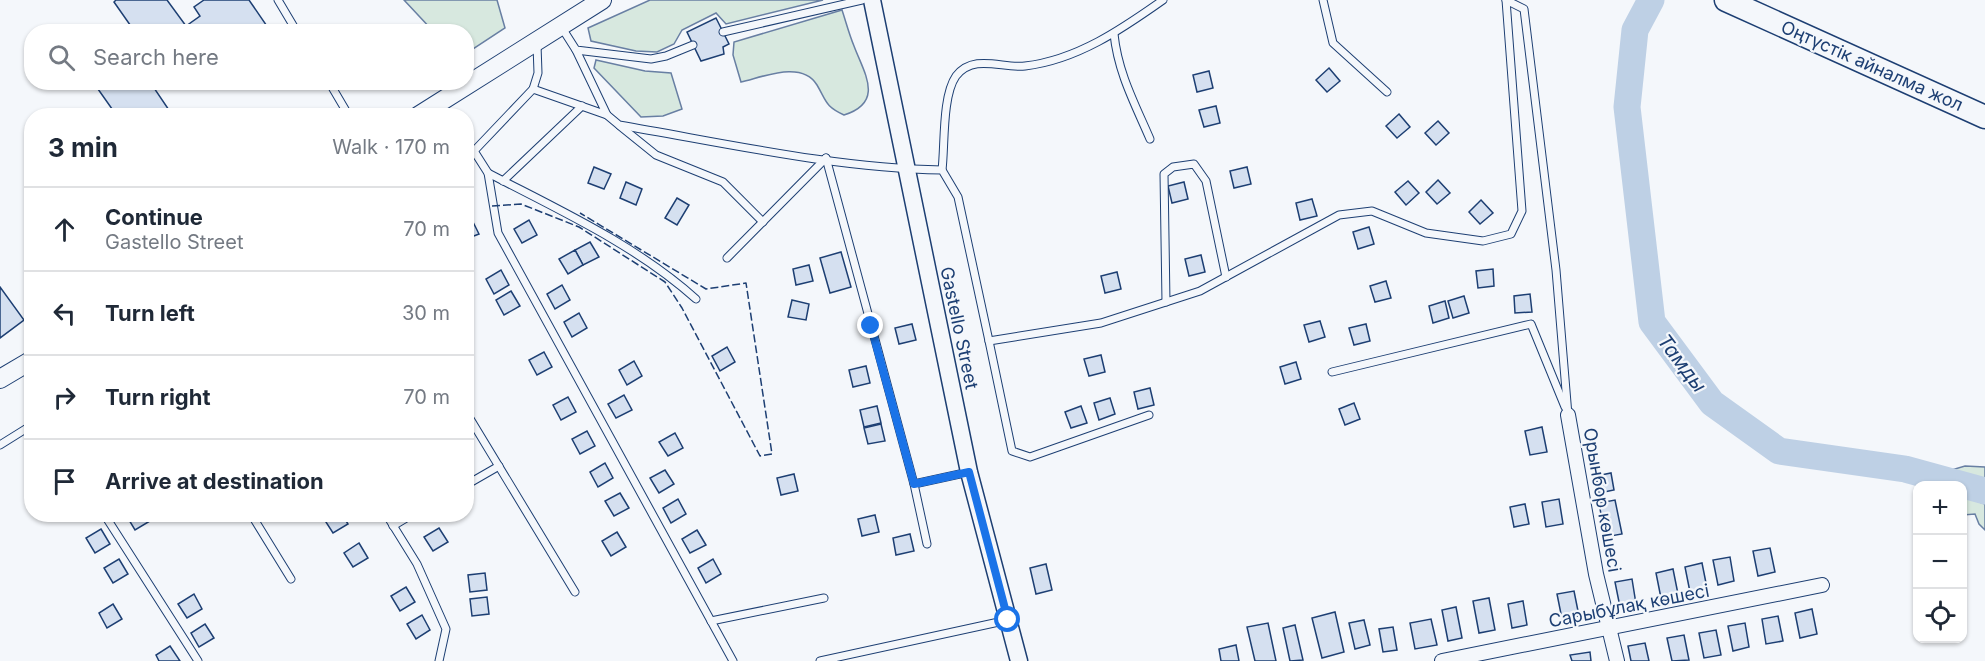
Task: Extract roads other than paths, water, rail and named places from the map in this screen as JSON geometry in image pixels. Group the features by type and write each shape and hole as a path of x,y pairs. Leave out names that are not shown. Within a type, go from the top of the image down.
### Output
{"highway":[{"name":"Оңтүстік айналма жол","path":"1726,0 1985,117"}],"main road":[{"path":"474,81 602,0"},
{"path":"431,108 459,90"},
{"path":"0,379 24,365"}],"street":[{"name":"Gastello Street","path":"872,0 969,472 1019,661"},
{"name":"Орынбор көшесі","path":"1568,415 1596,574 1617,661"},
{"name":"Сарыбұлақ көшесі","path":"1443,661 1822,585"}],"lane":[{"path":"278,0 292,24"},
{"path":"723,32 862,0"},
{"path":"1149,415 1030,457 1012,451 958,197 942,170 947,96 957,75 977,63 999,63 1023,67 1057,59 1114,34 1164,0"},
{"path":"1323,0 1333,42 1387,92"},
{"path":"989,341 1101,323 1200,291 1339,215 1372,211 1426,233 1483,241 1511,234 1522,210 1506,0"},
{"path":"1506,0 1524,9 1556,270 1568,415"},
{"path":"561,26 576,50 608,115 656,155 723,182 762,222"},
{"path":"1114,34 1123,81 1150,139"},
{"path":"537,41 538,73 533,89 474,151 488,173 498,233 733,661"},
{"path":"576,50 651,59 666,56 693,45"},
{"path":"533,89 608,115"},
{"path":"333,90 344,108"},
{"path":"503,181 582,106"},
{"path":"619,125 825,159 907,169 942,170"},
{"path":"727,258 825,159"},
{"path":"825,159 914,484 927,544"},
{"path":"1166,302 1164,174 1173,167 1194,164 1206,181 1226,277"},
{"path":"488,173 580,221 670,276 696,299"},
{"path":"1332,372 1532,324 1568,415"},
{"path":"474,425 575,592"},
{"path":"0,445 24,430"},
{"path":"474,480 499,466"},
{"path":"914,484 969,472"},
{"path":"110,522 198,661"},
{"path":"256,522 291,579"},
{"path":"391,522 417,564 446,629 439,661"},
{"path":"393,526 400,522"},
{"path":"711,621 824,598"},
{"path":"820,661 1008,620"}],"waterway":[{"name":"Тамды","path":"1651,0 1635,30 1627,107 1652,322 1712,403 1779,451 1905,469 1985,491"}]}
